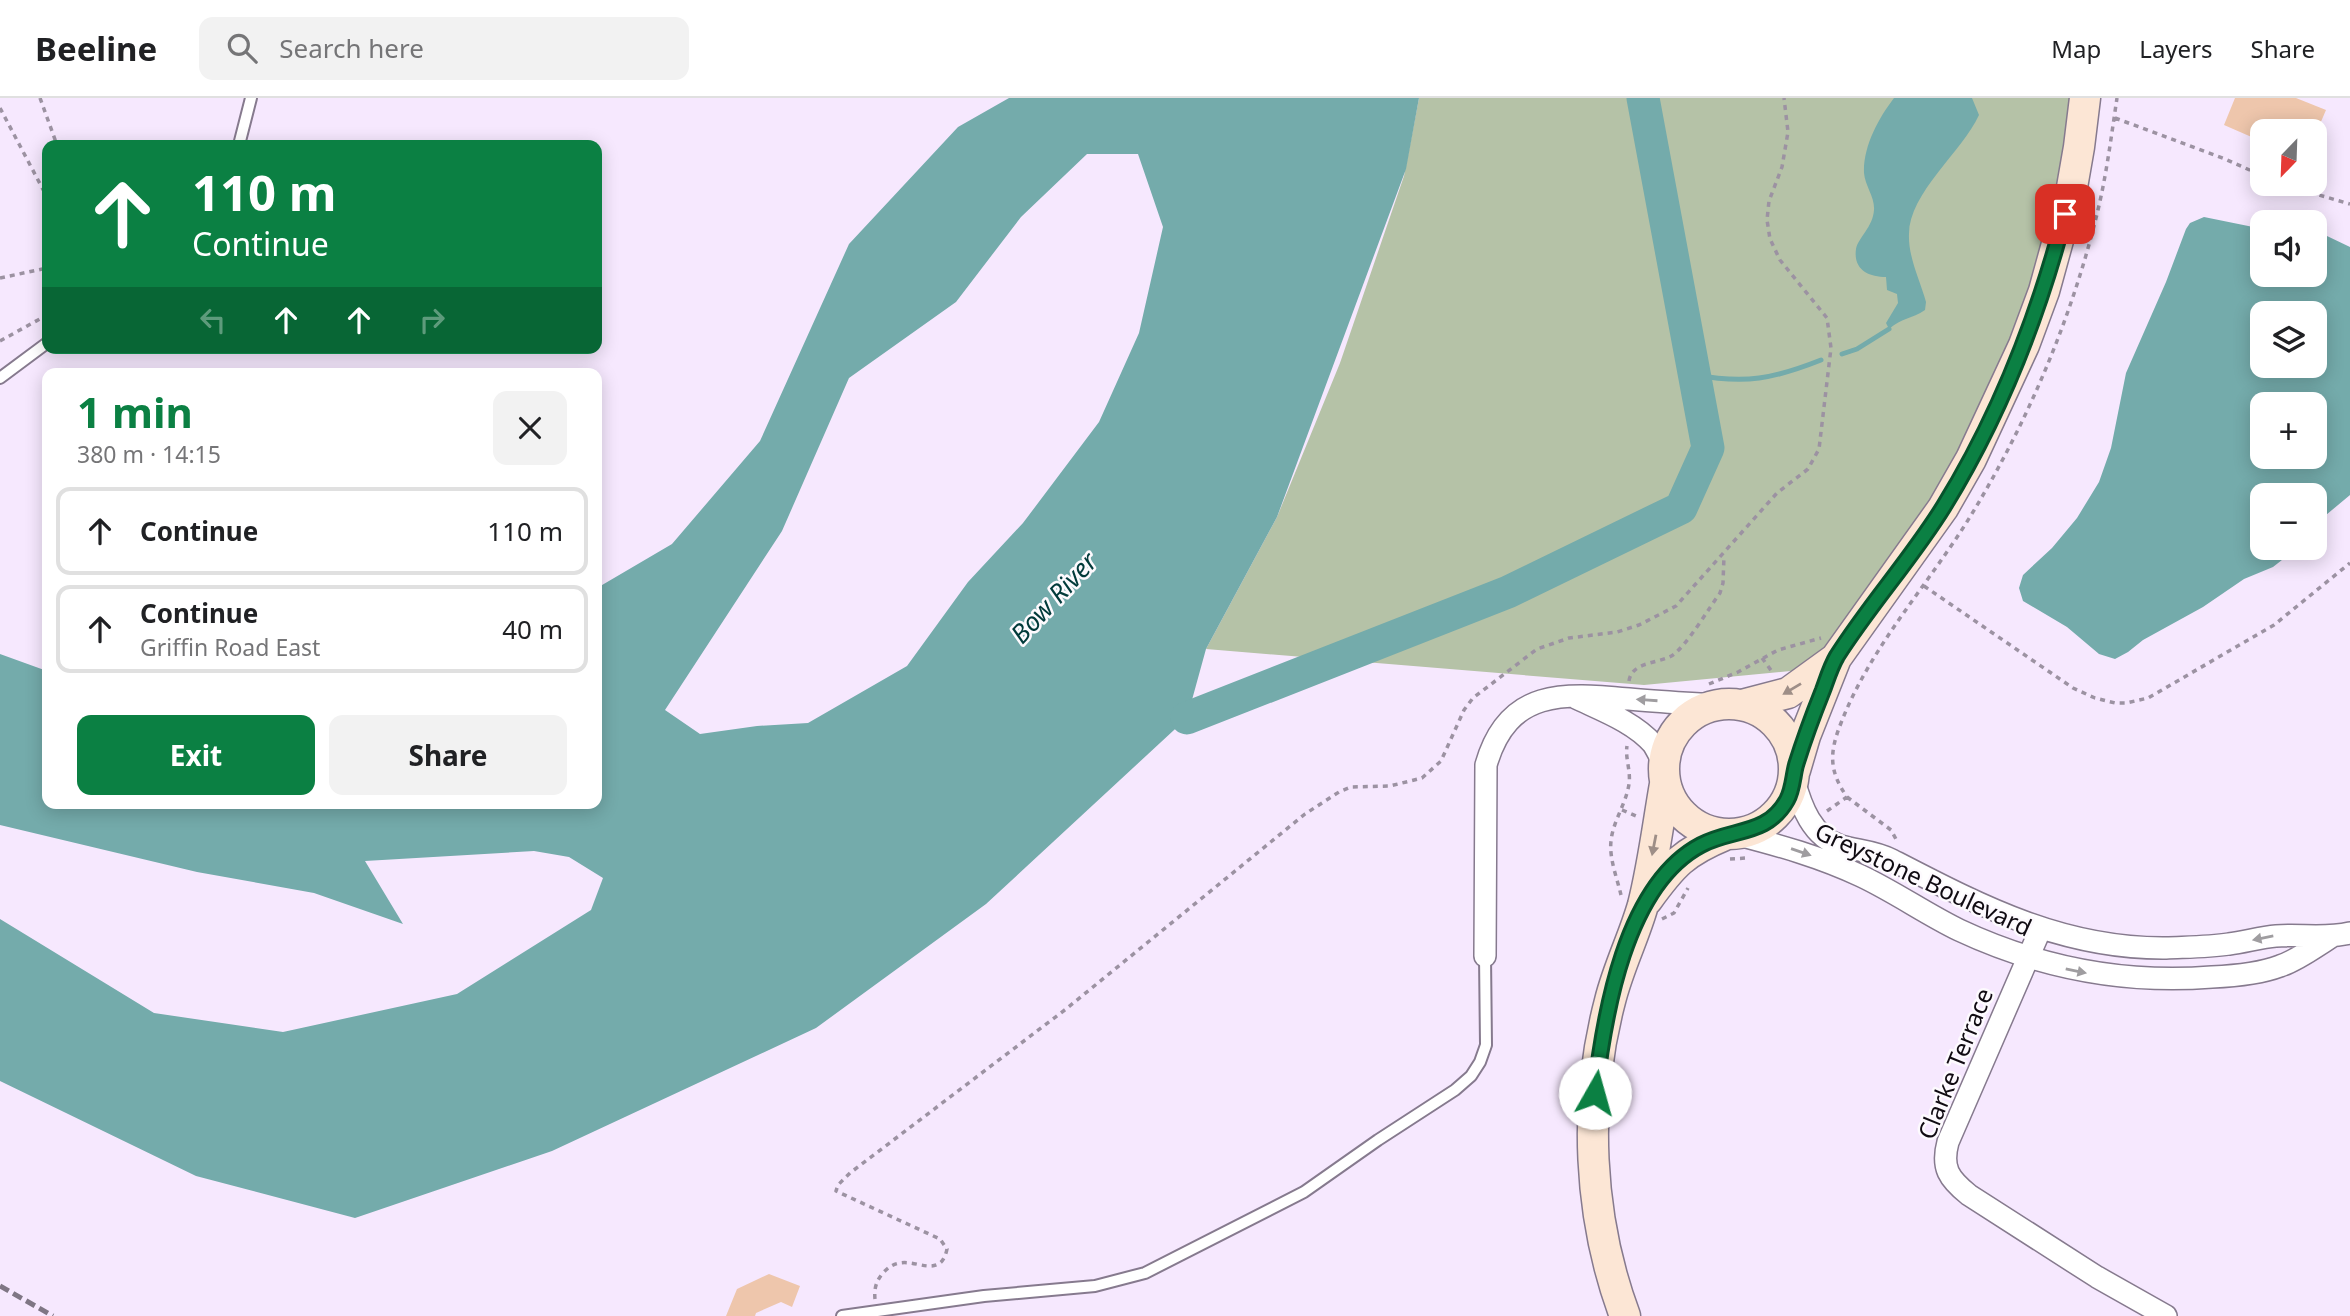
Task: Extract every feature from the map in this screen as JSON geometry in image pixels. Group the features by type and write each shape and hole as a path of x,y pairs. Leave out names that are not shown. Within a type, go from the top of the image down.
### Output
{"main road":[{"path":"1642,906 1682,857 1703,844 1730,843 1757,829 1774,817 1787,800 1805,736 1836,658 1943,508 1971,459 2024,345 2044,291 2071,193 2085,98"},
{"path":"1625,1316 1614,1285 1601,1228 1593,1115 1598,1062 1610,1000 1642,906 1669,744 1680,726 1722,698 1788,693 1836,658"},
{"path":"1722,698 1763,713 1780,728 1791,748 1794,775"},
{"path":"1665,774 1673,804 1687,819 1730,843"}],"street":[{"path":"1485,956 1485,779 1489,754 1503,728 1517,713 1532,703 1551,697 1603,695 1722,698"},
{"path":"1571,696 1617,718 1640,733 1653,744 1665,774"},
{"name":"Greystone Boulevard","path":"1794,775 1805,813 1831,842 1878,853 2003,916 2041,928 2091,941 2164,948 2227,945 2276,936 2341,935"},
{"name":"Greystone Boulevard","path":"1730,843 1787,848 1841,867 1884,887 1958,929 2028,958 2063,968 2112,976 2193,979 2258,972 2281,966 2341,935"},
{"name":"Clarke Terrace","path":"2041,928 1948,1142 1945,1166 1956,1185 1969,1195 2097,1277 2166,1316"}],"lane":[{"path":"240,140 251,98"},
{"path":"0,378 42,347"},
{"path":"842,1316 984,1296 1095,1286 1145,1273 1304,1192 1455,1090 1471,1076 1486,1045 1485,956"}],"path":[{"path":"40,98 55,140"},
{"path":"876,1311 874,1291 877,1280 885,1270 902,1262 931,1266 939,1264 945,1258 947,1249 940,1239 836,1191 838,1185 850,1173 1066,1009 1305,814 1351,787 1407,783 1422,778 1433,770 1441,761 1464,710 1473,698 1537,649 1569,638 1617,632 1658,617 1676,606 1777,493 1808,469 1819,449 1831,348 1827,318 1780,260 1770,239 1767,220 1769,201 1782,167 1788,132 1784,98"},
{"path":"0,108 42,188"},
{"path":"2114,117 2250,170"},
{"path":"2322,196 2350,204"},
{"path":"0,278 42,269"},
{"path":"0,341 42,318"},
{"path":"1628,684 1631,672 1636,668 1661,661 1678,651 1720,593 1724,554"},
{"path":"1924,586 2073,688 2095,698 2126,704 2148,698 2255,637 2281,620 2350,563"},
{"path":"1722,698 1728,677 1762,658 1778,650 1857,628"},
{"path":"1866,668 1841,722 1832,758 1836,781 1847,797 1891,830"},
{"path":"1631,741 1626,749 1630,774 1622,810 1611,838 1611,852 1632,933"},
{"path":"1818,817 1847,797"},
{"path":"1730,843 1746,858 1756,861"},
{"path":"1674,913 1692,881"}],"shaded area":[{"path":"1419,98 2085,98 1998,404 1821,668 1644,685 1206,649 1277,517 1340,363 1404,176"}],"water":[{"name":"Bow River","path":"1009,98 1419,98 1406,169 1277,517 1206,649 1187,718 986,904 816,1028 552,1151 355,1218 196,1176 0,1081 0,919 154,1013 283,1032 457,994 591,910 603,878 569,857 534,851 365,861 403,924 314,893 197,872 0,825 0,654 42,669 42,809 602,809 602,585 672,544 760,441 849,244 958,127","holes":["1087,154 1138,154 1163,227 1139,333 1099,422 1023,523 968,582 907,666 808,723 757,726 700,734 665,710 782,531 849,378 956,302 1021,217"]},
{"path":"1894,98 1972,98 1979,115 1927,188 1911,219 1910,251 1926,302 1925,310 1889,329 1886,323 1898,303 1897,294 1887,290 1886,277 1868,274 1860,267 1856,249 1871,222 1874,210 1864,173 1866,153 1877,124"},
{"path":"2204,217 2250,226 2250,287 2327,287 2327,236 2350,247 2350,495 2327,514 2327,483 2250,483 2250,560 2282,560 2273,567 2244,579 2203,607 2143,640 2115,659 2099,654 2067,627 2023,601 2019,588 2023,575 2052,548 2077,518 2099,482 2111,448 2126,373 2190,223"}],"building":[{"path":"2235,98 2296,98 2326,110 2322,119 2250,119 2250,136 2224,125"},
{"path":"769,1274 800,1286 792,1307 781,1302 756,1313 755,1316 726,1316 737,1289"}],"waterway":[{"path":"1187,718 1508,592 1681,508 1708,448 1643,98"},
{"path":"1842,354 1857,349 1889,329"},
{"path":"1695,375 1729,379 1759,378 1788,372 1821,360"}],"railway":[{"path":"0,1286 53,1316"}],"route":[{"path":"1595,1093 1610,1000 1642,906 1682,857 1725,835 1757,829 1774,817 1787,800 1805,736 1836,658 1943,508 1998,404 2044,291 2065,214"}]}
